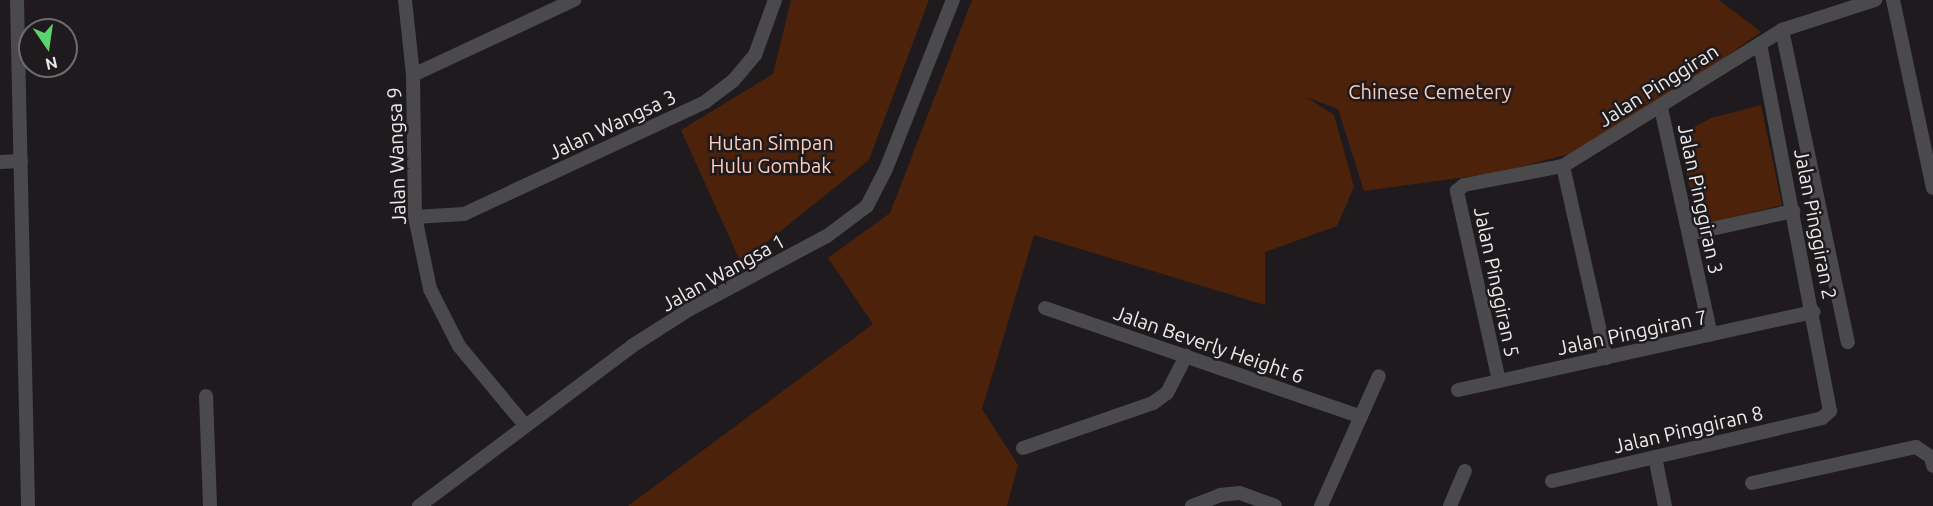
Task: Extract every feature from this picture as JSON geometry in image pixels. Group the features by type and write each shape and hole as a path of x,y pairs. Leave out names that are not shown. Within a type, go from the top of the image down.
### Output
{"street":[{"path":"17,0 28,506"},
{"name":"Jalan Wangsa 9","path":"405,0 413,75 415,218 430,289 459,346 524,424"},
{"path":"413,75 574,0"},
{"name":"Jalan Wangsa 3","path":"415,218 464,214 705,102 733,81 755,55 775,0"},
{"name":"Jalan Wangsa 1","path":"419,506 524,424 690,309 827,236 867,206 886,169 952,0"},
{"name":"Jalan Pinggiran","path":"1457,190 1464,185 1563,166 1661,108 1782,30 1875,0"},
{"path":"1893,0 1933,188"},
{"name":"Jalan Pinggiran 2","path":"1782,30 1848,342"},
{"name":"Jalan Pinggiran 2","path":"1760,44 1814,312 1830,411"},
{"name":"Jalan Pinggiran 3","path":"1661,108 1711,335"},
{"path":"0,162 21,161"},
{"path":"1563,166 1606,358"},
{"name":"Jalan Pinggiran 5","path":"1457,190 1499,381"},
{"path":"1689,234 1794,211"},
{"name":"Jalan Beverly Height 6","path":"1045,308 1361,417"},
{"name":"Jalan Pinggiran 7","path":"1458,390 1814,312"},
{"path":"1023,448 1153,403 1167,393 1186,356"},
{"path":"1322,506 1379,376"},
{"path":"206,396 210,506"},
{"name":"Jalan Pinggiran 8","path":"1552,481 1822,418 1830,411"},
{"path":"1752,483 1916,447 1931,457 1933,466"},
{"path":"1654,457 1665,506"},
{"path":"1450,506 1465,471"},
{"path":"1192,506 1220,495 1240,493 1275,506"}],"green space":[{"name":"Hutan Simpan Hulu Gombak","path":"791,0 929,0 869,160 741,263 681,130 773,74"},
{"name":"Chinese Cemetery","path":"972,0 1719,0 1761,32 1648,111 1572,153 1502,172 1364,191 1338,109 1306,97 1334,115 1354,187 1337,226 1265,252 1265,305 1034,235 982,409 1018,465 1007,506 628,506 873,324 828,258 890,213"},
{"path":"1761,105 1782,205 1698,226 1678,136 1711,118"}]}
